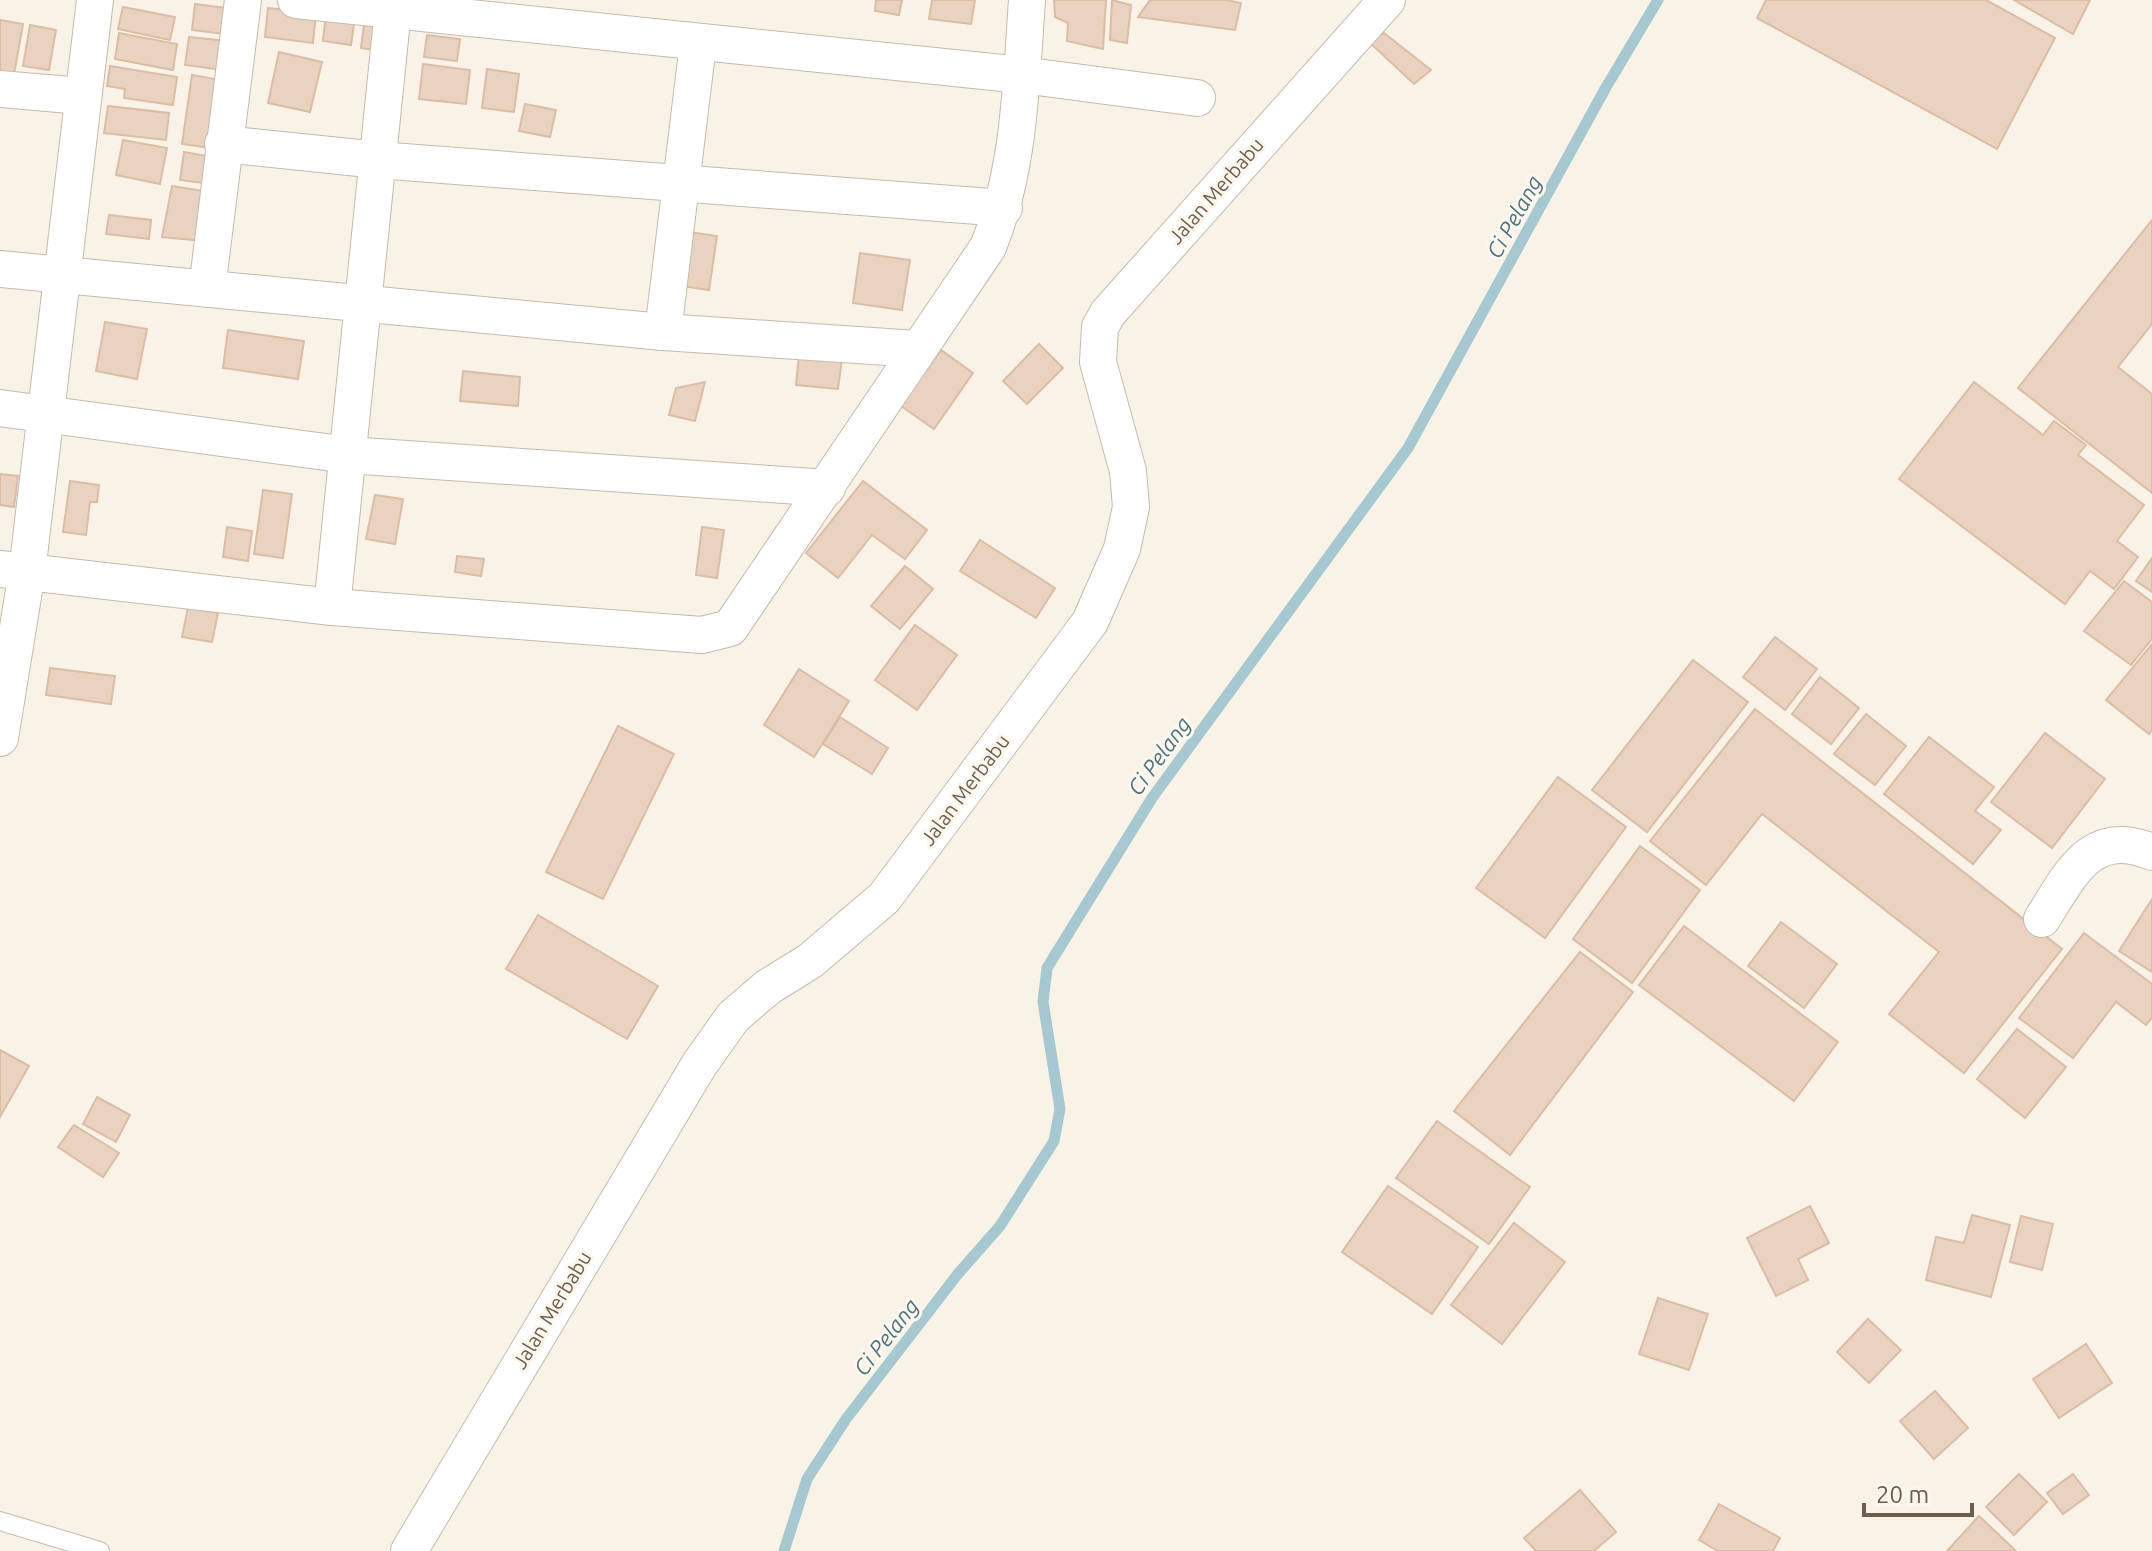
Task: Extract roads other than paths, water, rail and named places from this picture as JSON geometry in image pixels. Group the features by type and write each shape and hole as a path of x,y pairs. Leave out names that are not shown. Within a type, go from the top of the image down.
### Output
{"street":[{"path":"0,738 13,571 44,412 95,0"},
{"path":"207,289 243,0"},
{"path":"296,0 393,6 698,44 1022,75 1197,98"},
{"path":"13,571 332,607 717,634 730,628 988,247 1004,208 1022,75 1027,0"},
{"name":"Jalan Merbabu","path":"409,1551 699,1065 733,1017 768,987 810,961 884,898 1090,622 1122,549 1131,507 1128,471 1098,362 1100,327 1108,313 1387,0"},
{"path":"332,607 393,6"},
{"path":"663,332 698,44"},
{"path":"0,89 82,96"},
{"path":"223,144 378,160 1004,208"},
{"path":"0,269 663,332 917,349"},
{"path":"0,408 348,455 827,488"},
{"path":"2042,919 2077,864 2105,844 2134,845 2152,852"}],"lane":[{"path":"0,1521 100,1551"}],"waterway":[{"name":"Ci Pelang","path":"784,1551 807,1479 846,1419 957,1275 1000,1226 1054,1141 1060,1109 1043,1002 1047,968 1152,798 1408,448 1605,89 1658,0"}]}
